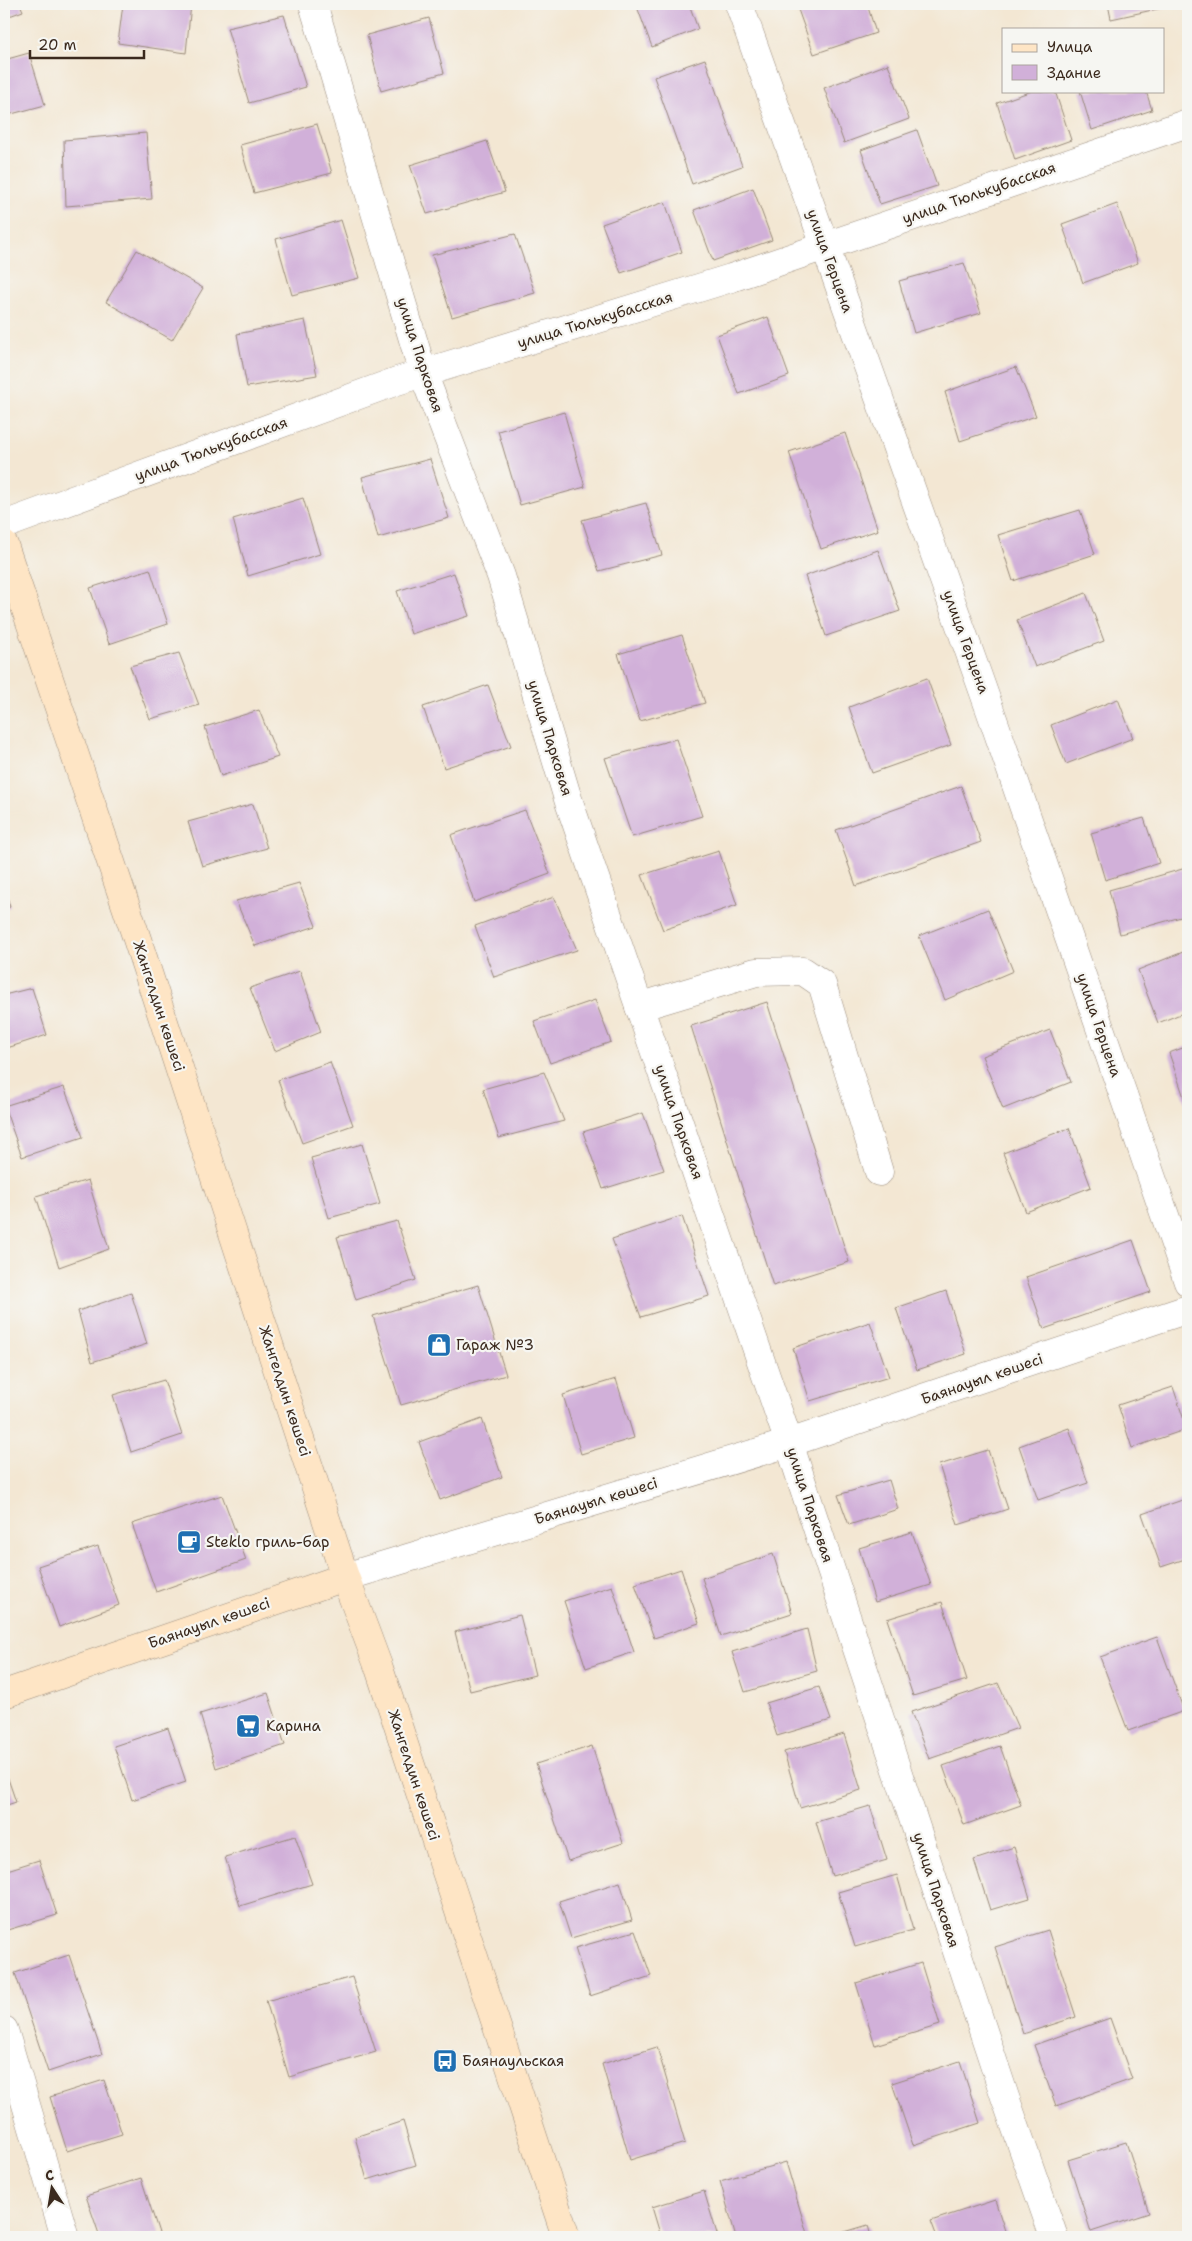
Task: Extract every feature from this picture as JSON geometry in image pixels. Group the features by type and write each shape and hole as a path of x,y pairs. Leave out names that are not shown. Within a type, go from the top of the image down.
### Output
{"main road":[{"name":"Жангелдин көшесі","path":"4,545 140,949 345,1577 379,1668 566,2237"},
{"name":"Баянауыл көшесі","path":"4,1694 345,1577"}],"street":[{"name":"улица Парковая","path":"313,4 424,373 500,576 568,799 789,1443 1005,2098 1054,2237"},
{"name":"улица Герцена","path":"739,4 990,710 1188,1282"},
{"name":"улица Тюлькубасская","path":"4,526 397,381 731,278 1188,123"},
{"path":"639,1007 756,972 804,971 822,984 879,1172"},
{"name":"Баянауыл көшесі","path":"345,1577 789,1443 1188,1309"},
{"path":"4,2030 65,2237"}],"building":[{"path":"4,4 20,4 23,11 4,18"},
{"path":"123,4 191,4 186,53 118,43"},
{"path":"636,4 689,4 698,29 652,47"},
{"path":"796,4 867,4 876,33 814,54"},
{"path":"1108,4 1170,4 1171,6 1111,19"},
{"path":"284,15 306,87 249,103 227,28"},
{"path":"429,18 444,73 381,91 367,35"},
{"path":"29,53 45,105 4,116 4,60"},
{"path":"705,59 742,166 692,184 654,77"},
{"path":"888,64 909,119 844,143 824,88"},
{"path":"1029,92 1055,92 1071,140 1015,160 997,103"},
{"path":"1080,92 1146,92 1152,110 1092,130"},
{"path":"317,124 332,173 254,193 240,145"},
{"path":"917,130 937,186 880,204 861,150"},
{"path":"146,133 152,199 66,206 64,140"},
{"path":"487,141 505,192 427,214 410,165"},
{"path":"753,188 772,240 713,261 694,210"},
{"path":"665,202 682,252 621,273 602,224"},
{"path":"1117,204 1138,263 1083,283 1062,224"},
{"path":"341,220 359,278 292,295 276,239"},
{"path":"515,234 535,293 452,317 432,255"},
{"path":"137,250 203,288 172,340 106,302"},
{"path":"964,263 981,313 914,333 899,281"},
{"path":"768,317 789,376 739,394 717,335"},
{"path":"305,320 317,375 247,387 237,334"},
{"path":"1016,367 1036,416 960,441 945,392"},
{"path":"564,412 585,487 520,505 498,431"},
{"path":"845,433 878,530 821,549 789,452"},
{"path":"430,459 449,518 378,538 362,477"},
{"path":"303,498 320,554 248,576 233,519"},
{"path":"646,503 662,555 599,571 582,520"},
{"path":"1080,510 1095,554 1013,581 998,535"},
{"path":"878,550 900,611 826,636 805,576"},
{"path":"150,569 168,624 109,644 90,588"},
{"path":"454,573 469,616 411,634 397,591"},
{"path":"1086,593 1104,641 1035,667 1017,620"},
{"path":"682,635 705,703 640,721 618,654"},
{"path":"179,653 199,705 150,719 130,666"},
{"path":"927,678 951,745 872,773 849,707"},
{"path":"488,685 511,746 444,768 423,707"},
{"path":"1118,699 1133,738 1066,764 1051,725"},
{"path":"259,710 278,757 221,776 205,727"},
{"path":"676,739 702,816 632,837 605,758"},
{"path":"961,786 981,842 856,886 836,830"},
{"path":"253,804 267,848 202,866 188,822"},
{"path":"525,810 550,874 474,902 451,835"},
{"path":"1144,818 1159,863 1105,880 1091,833"},
{"path":"719,851 737,905 663,930 642,875"},
{"path":"1186,868 1188,876 1188,915 1120,934 1109,890"},
{"path":"299,883 316,926 255,946 236,901"},
{"path":"4,886 10,907 4,909"},
{"path":"554,897 577,950 494,977 475,926"},
{"path":"988,909 1013,971 945,1000 919,936"},
{"path":"1188,950 1188,1011 1158,1023 1138,970"},
{"path":"300,971 321,1032 275,1051 250,988"},
{"path":"32,988 47,1035 4,1049 4,995"},
{"path":"595,1000 611,1042 550,1063 534,1021"},
{"path":"767,1002 849,1262 773,1286 691,1026"},
{"path":"1050,1030 1071,1082 1003,1109 982,1056"},
{"path":"1188,1046 1188,1109 1169,1053"},
{"path":"330,1062 353,1125 302,1143 278,1080"},
{"path":"544,1072 564,1121 499,1138 483,1089"},
{"path":"64,1087 83,1137 22,1157 4,1106"},
{"path":"643,1113 664,1170 603,1189 583,1132"},
{"path":"1069,1128 1091,1187 1026,1212 1003,1153"},
{"path":"362,1144 380,1204 329,1218 311,1158"},
{"path":"88,1180 109,1249 59,1267 36,1196"},
{"path":"682,1216 709,1296 641,1317 612,1239"},
{"path":"397,1221 416,1280 356,1300 337,1237"},
{"path":"1133,1240 1151,1292 1044,1329 1026,1277"},
{"name":"Гараж №3","path":"478,1285 506,1375 401,1405 373,1316"},
{"path":"946,1291 966,1354 917,1370 896,1308"},
{"path":"131,1293 147,1344 92,1362 78,1311"},
{"path":"870,1322 889,1377 810,1401 793,1348"},
{"path":"616,1379 634,1438 581,1454 563,1395"},
{"path":"164,1380 182,1435 131,1452 113,1395"},
{"path":"1173,1387 1187,1429 1132,1448 1118,1405"},
{"path":"4,1412 8,1425 4,1426"},
{"path":"482,1419 502,1477 440,1500 419,1442"},
{"path":"1069,1428 1088,1483 1038,1500 1019,1446"},
{"path":"988,1450 1008,1509 958,1525 939,1465"},
{"path":"889,1480 898,1509 849,1525 838,1495"},
{"name":"Steklo гриль-бар","path":"222,1495 246,1560 156,1592 132,1524"},
{"path":"1188,1498 1188,1558 1161,1567 1142,1514"},
{"path":"912,1532 931,1585 875,1602 859,1548"},
{"path":"98,1546 119,1605 59,1627 38,1566"},
{"path":"773,1554 792,1613 721,1636 702,1578"},
{"path":"681,1569 699,1623 654,1638 635,1584"},
{"path":"612,1586 634,1652 586,1668 564,1601"},
{"path":"942,1602 967,1680 913,1696 887,1619"},
{"path":"520,1615 535,1675 470,1691 455,1632"},
{"path":"807,1629 817,1671 745,1692 732,1652"},
{"path":"1157,1637 1184,1711 1128,1731 1100,1657"},
{"path":"998,1683 1018,1728 929,1759 911,1712"},
{"path":"819,1687 831,1720 777,1736 766,1703"},
{"path":"268,1693 285,1745 216,1768 200,1714"},
{"path":"168,1728 186,1782 132,1800 114,1746"},
{"path":"844,1734 861,1790 800,1808 784,1752"},
{"path":"592,1746 623,1843 568,1861 536,1764"},
{"path":"1000,1746 1021,1805 964,1825 943,1766"},
{"path":"4,1767 16,1802 4,1806"},
{"path":"870,1806 887,1860 832,1876 816,1822"},
{"path":"295,1836 312,1884 240,1906 225,1857"},
{"path":"1014,1847 1030,1898 990,1910 974,1860"},
{"path":"39,1860 57,1915 4,1931 4,1871"},
{"path":"897,1875 913,1930 855,1947 838,1892"},
{"path":"620,1882 632,1920 571,1938 559,1901"},
{"path":"1048,1930 1076,2017 1023,2034 995,1947"},
{"path":"635,1931 651,1976 590,1996 575,1948"},
{"path":"69,1955 102,2054 48,2072 15,1973"},
{"path":"921,1963 940,2025 875,2045 856,1983"},
{"path":"352,1977 376,2052 289,2077 266,2001"},
{"path":"1110,2018 1132,2079 1056,2106 1034,2045"},
{"path":"657,2047 685,2143 630,2160 602,2064"},
{"path":"960,2061 980,2123 913,2145 892,2083"},
{"path":"104,2080 122,2134 67,2151 50,2097"},
{"path":"403,2121 416,2165 367,2180 355,2137"},
{"path":"1126,2142 1149,2213 1091,2232 1068,2160"},
{"path":"786,2162 808,2237 736,2237 720,2181"},
{"path":"141,2178 159,2233 145,2237 100,2237 86,2196"},
{"path":"704,2191 718,2237 661,2237 652,2207"},
{"path":"995,2200 1007,2237 937,2237 931,2221"},
{"path":"868,2225 871,2237 828,2237"}],"place":[{"name":"Гараж №3","path":"439,1345"},
{"name":"Steklo гриль-бар","path":"189,1542"},
{"name":"Карина","path":"248,1726"},
{"name":"Баянаульская","path":"445,2061"}]}
